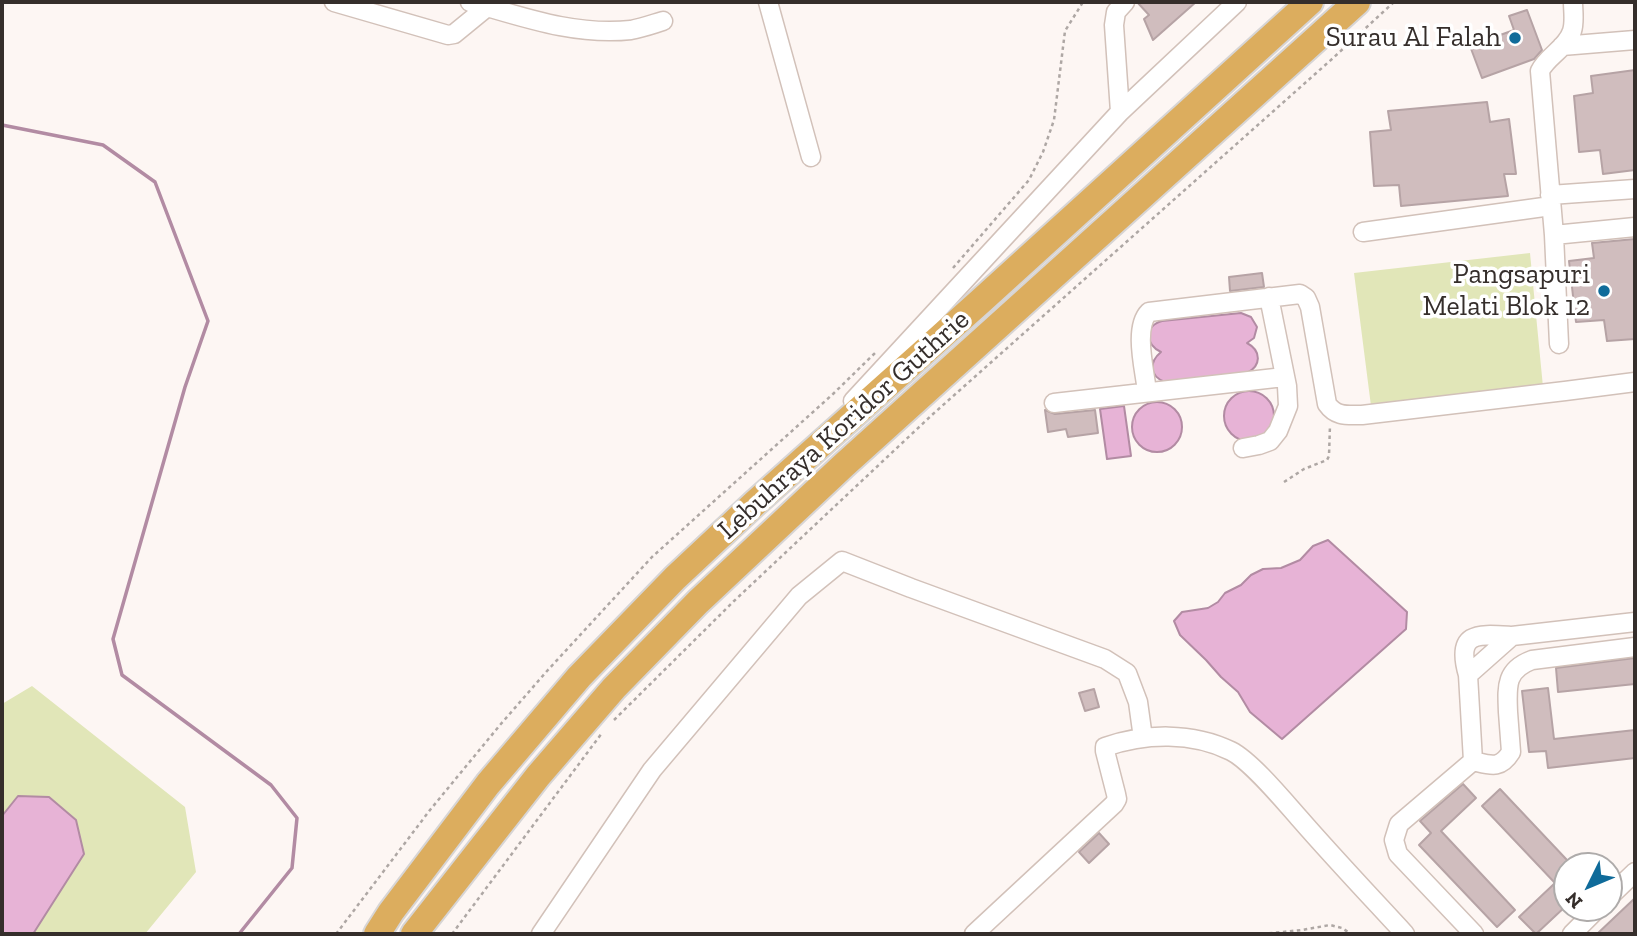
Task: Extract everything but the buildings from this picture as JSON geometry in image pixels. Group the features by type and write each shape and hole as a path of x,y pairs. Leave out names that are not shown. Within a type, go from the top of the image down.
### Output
{"highway":[{"name":"Lebuhraya Koridor Guthrie","path":"377,934 488,783 579,677 675,579 1310,2"},
{"name":"Lebuhraya Koridor Guthrie","path":"414,934 538,776 614,688 698,602 854,456 1357,2"}],"street":[{"path":"334,2 448,35 454,34 478,4 557,27 596,32 634,29 663,21"},
{"path":"768,2 811,157"},
{"path":"1120,112 1114,24 1116,12 1125,2"},
{"path":"754,505 906,345 1120,112 1237,2"},
{"path":"1559,344 1554,234 1540,71 1572,33 1573,2"},
{"path":"1562,46 1635,40"},
{"path":"1363,232 1551,200 1635,189"},
{"path":"1554,234 1635,227"},
{"path":"1147,392 1140,331 1145,315 1149,312 1300,294 1310,307 1327,404 1332,411 1340,415 1362,415 1635,382"},
{"path":"1243,448 1270,441 1278,431 1289,406 1269,297"},
{"path":"1054,403 1284,377"},
{"path":"541,934 652,770 799,596 842,561 1105,659 1127,673 1138,702 1143,738"},
{"path":"1473,761 1468,675 1512,636 1635,622"},
{"path":"1473,761 1492,766 1502,763 1511,752 1507,685 1511,675 1523,663 1635,647"},
{"path":"974,934 1114,804 1117,799 1105,747 1162,736 1208,742 1234,752 1244,760 1405,934"},
{"path":"1473,761 1399,824 1394,840 1398,854 1474,934"}],"path":[{"path":"948,274 1029,180 1043,152 1054,120 1065,31 1083,2"},
{"path":"452,934 607,727 734,601 933,414 1394,2"},
{"path":"336,934 430,810 500,725 652,557 833,394 882,346"},
{"path":"1284,482 1304,469 1327,460 1332,411"},
{"path":"1262,934 1330,925 1351,934"}],"green space":[{"path":"1530,253 1543,387 1371,406 1354,273"},
{"path":"32,686 185,807 196,872 145,934 2,934 2,704"}],"shaded area":[{"path":"1241,313 1251,317 1257,327 1254,338 1247,343 1255,350 1258,358 1252,370 1247,373 1165,382 1156,376 1152,368 1154,360 1161,352 1152,345 1149,336 1156,323"},
{"path":"1249,391 1266,399 1274,416 1266,433 1249,441 1232,433 1224,416 1232,399"},
{"path":"1157,402 1175,409 1182,427 1175,445 1157,452 1139,445 1132,427 1139,409"},
{"path":"1124,406 1131,456 1107,459 1100,409"},
{"path":"1328,540 1407,612 1406,629 1282,739 1250,712 1238,692 1180,635 1174,621 1182,612 1208,608 1251,575 1263,569 1281,568 1300,560 1313,546"},
{"path":"18,796 49,797 76,820 84,854 33,934 2,934 2,816"}],"waterway":[{"path":"2,125 103,145 155,182 208,321 185,387 113,639 122,675 271,785 297,818 292,868 239,934"}],"place":[{"name":"Surau Al Falah","path":"1515,38"},
{"name":"Pangsapuri Melati Blok 12","path":"1604,291"}]}
